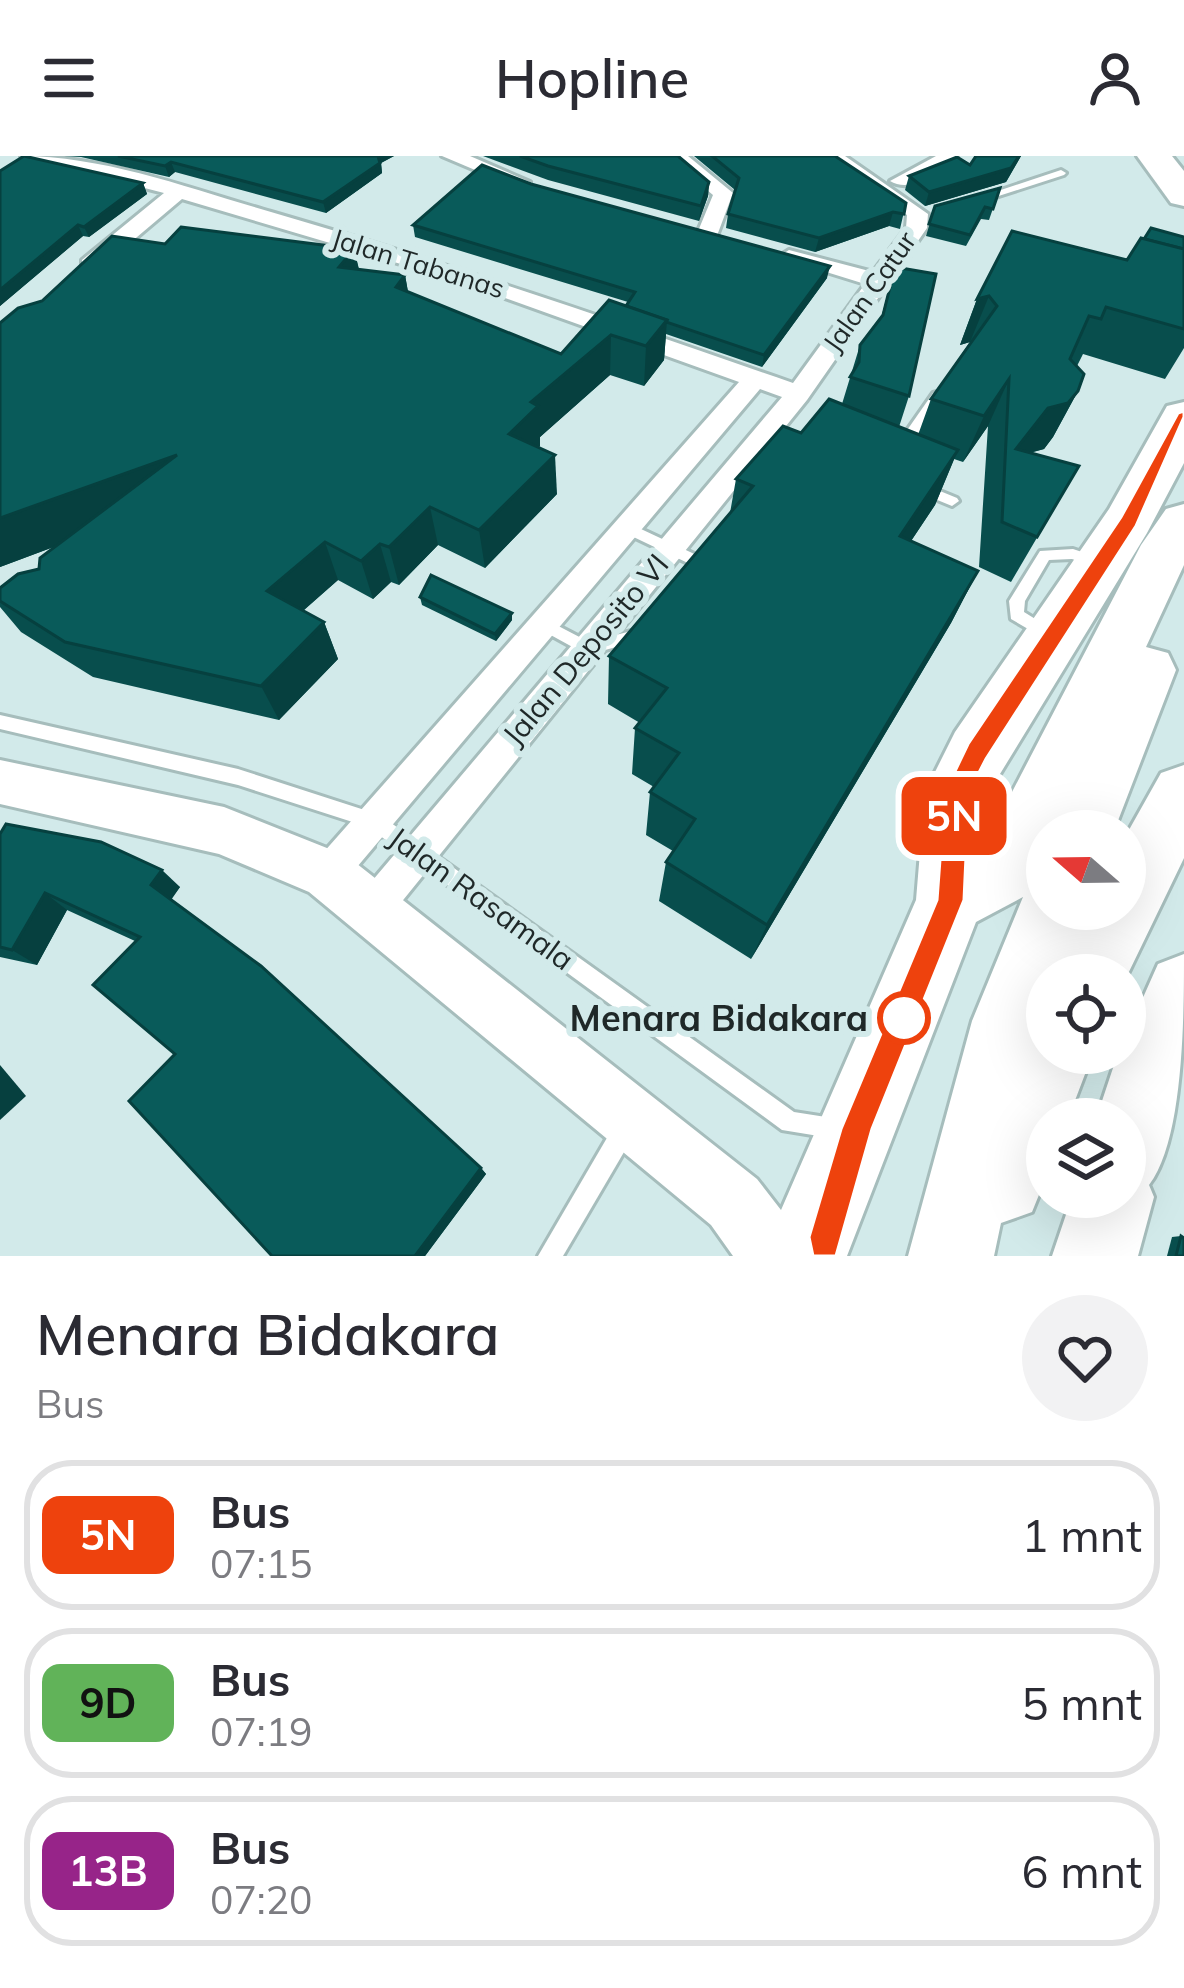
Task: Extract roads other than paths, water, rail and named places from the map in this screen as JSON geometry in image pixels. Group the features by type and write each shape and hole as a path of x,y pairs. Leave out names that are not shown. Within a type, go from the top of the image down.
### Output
{"highway":[{"path":"1154,156 1184,195"},
{"path":"803,1251 950,900 957,792 977,752 1129,520 1184,417"},
{"path":"1061,810 1160,559 1184,522"},
{"path":"1064,810 1129,706 1184,602"},
{"path":"1146,863 1184,793"},
{"path":"950,900 1006,870 1026,851"},
{"path":"950,1256 1009,1021 1044,930"},
{"path":"1142,1098 1184,990"},
{"path":"977,1256 1046,1074"},
{"path":"1095,1256 1107,1218"}],"street":[{"path":"452,156 540,188"},
{"path":"676,156 723,193 707,236"},
{"name":"Jalan Catur","path":"798,394 916,228 918,214 832,156"},
{"path":"881,187 934,168 946,156"},
{"name":"Jalan Tabanas","path":"22,159 177,193 466,276 798,394"},
{"path":"69,283 177,193"},
{"path":"772,253 880,281"},
{"name":"Jalan Deposito VI","path":"351,891 374,821 755,378"},
{"name":"Jalan Deposito VI","path":"351,891 417,854 672,546 779,431 798,394"},
{"path":"0,782 224,831 351,891 630,1121 803,1251"}],"lane":[{"path":"961,205 1060,173"},
{"path":"918,214 941,211"},
{"path":"890,465 944,386"},
{"path":"901,480 952,501"},
{"path":"626,527 700,563 691,588"},
{"path":"543,624 587,650 660,627"},
{"name":"Jalan Rasamala","path":"0,722 238,777 374,821 790,1122 856,1129"},
{"path":"550,1256 630,1121"}],"place":[{"name":"Menara Bidakara","path":"904,1018"}]}
